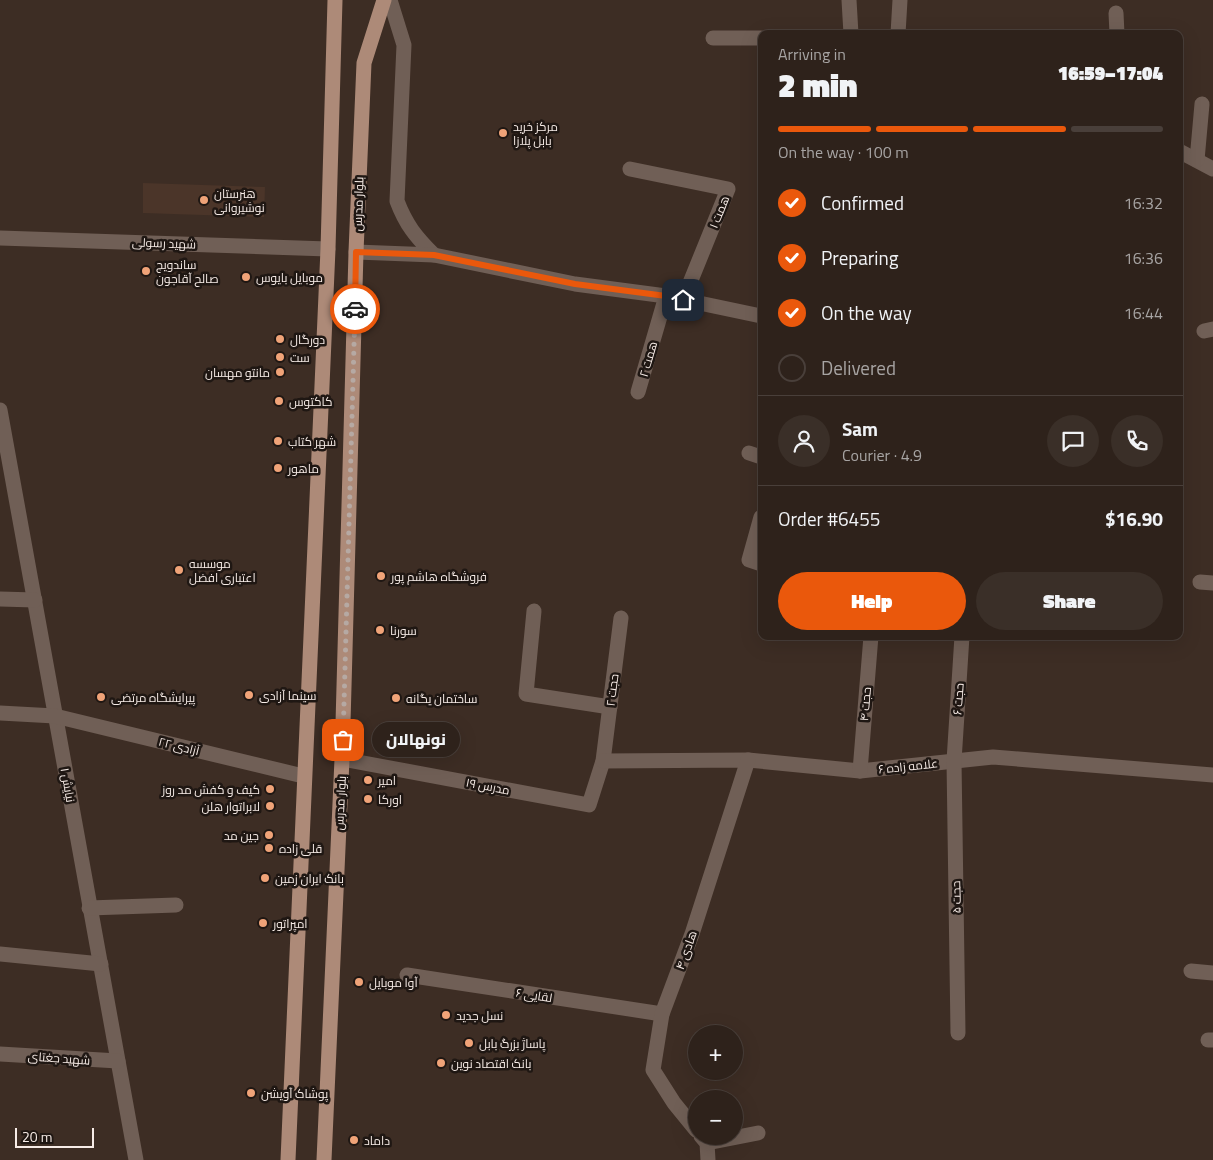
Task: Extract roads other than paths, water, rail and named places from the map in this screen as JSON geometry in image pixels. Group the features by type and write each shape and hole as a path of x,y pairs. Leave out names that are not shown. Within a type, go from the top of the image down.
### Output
{"main road":[{"path":"288,1160 328,249 335,0"},
{"name":"بلوار مدرس","path":"324,1160 342,759 356,252 364,64 384,0"}],"street":[{"path":"390,0 404,45 397,201 404,219 416,237 434,255"},
{"path":"849,0 851,30"},
{"path":"898,30 900,0"},
{"path":"1116,13 1117,30"},
{"path":"713,38 758,38"},
{"path":"1198,160 1202,104"},
{"path":"1183,153 1213,169"},
{"name":"همت ۱","path":"630,169 728,189 683,300"},
{"name":"شهید رسولی","path":"0,238 328,249"},
{"path":"356,252 434,255 575,284 666,296 758,315"},
{"name":"همت ۲","path":"638,392 666,296"},
{"name":"نیایش ۱","path":"0,410 4,451 35,600 89,908 101,964 119,1032 118,1061 136,1160"},
{"path":"758,528 749,560 758,563"},
{"path":"0,599 35,600"},
{"path":"534,611 526,694 610,707"},
{"name":"حجت ۲","path":"602,761 621,618"},
{"name":"حجت ۴","path":"860,772 871,640"},
{"name":"حجت ۶","path":"954,761 962,640"},
{"name":"آزادی ٢٢","path":"0,713 55,716 304,776"},
{"name":"علامه زاده ۶","path":"602,761 748,760 860,772 993,756 1213,775"},
{"name":"مدرس ۱۹","path":"342,759 589,805 602,761"},
{"name":"هادی ۴","path":"688,1120 674,1103 654,1070 662,1014 692,934 748,760"},
{"name":"حجت ۵","path":"954,761 958,1033"},
{"path":"89,908 176,905"},
{"path":"0,954 101,964"},
{"path":"1192,971 1213,973"},
{"name":"لقایی ۶","path":"407,976 662,1014"},
{"name":"شهید جغتای","path":"0,1054 118,1061"},
{"path":"743,1135 758,1133"},
{"path":"705,1145 708,1160"}],"place":[{"name":"مرکز خرید بابل پلازا","path":"503,133"},
{"name":"هنرستان نوشیروانی","path":"204,200"},
{"name":"ساندویچ صالح آقاجون","path":"146,271"},
{"name":"موبایل بایوس","path":"246,277"},
{"name":"دورگال","path":"280,339"},
{"name":"ست","path":"280,357"},
{"name":"مانتو مهسان","path":"280,372"},
{"name":"کاکتوس","path":"279,401"},
{"name":"شهر کتاب","path":"278,441"},
{"name":"ماهور","path":"278,468"},
{"name":"موسسه اعتباری افضل","path":"179,570"},
{"name":"فروشگاه هاشم پور","path":"381,576"},
{"name":"سورنا","path":"380,630"},
{"name":"سینما آزادی","path":"249,695"},
{"name":"پیرایشگاه مرتضی","path":"101,697"},
{"name":"ساختمان یگانه","path":"396,698"},
{"name":"نونهالان","path":"343,740"},
{"name":"امیر","path":"368,780"},
{"name":"کیف و کفش مد روز","path":"270,789"},
{"name":"اورکا","path":"368,799"},
{"name":"لابراتوار هلن","path":"270,806"},
{"name":"جین مد","path":"269,835"},
{"name":"قلی زاده","path":"269,848"},
{"name":"بانک ایران زمین","path":"265,878"},
{"name":"امپراتور","path":"263,923"},
{"name":"آوا موبایل","path":"359,982"},
{"name":"نسل جدید","path":"446,1015"},
{"name":"پاساژ بزرگ بابل","path":"469,1043"},
{"name":"بانک اقتصاد نوین","path":"441,1063"},
{"name":"پوشاک آویشن","path":"251,1093"},
{"name":"داماد","path":"354,1140"}]}
